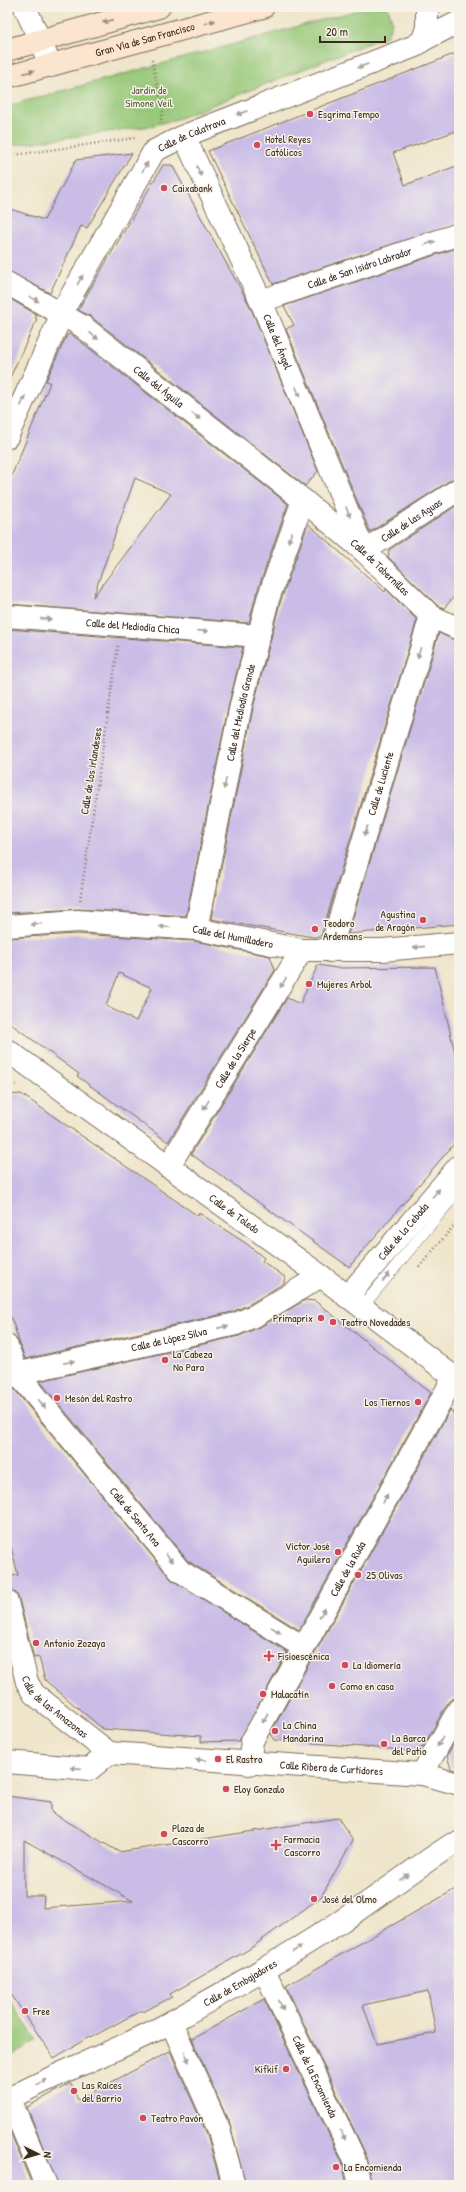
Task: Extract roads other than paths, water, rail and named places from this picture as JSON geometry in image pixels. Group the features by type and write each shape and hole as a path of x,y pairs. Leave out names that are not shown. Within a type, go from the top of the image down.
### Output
{"main road":[{"path":"7,50 159,7"},
{"name":"Gran Vía de San Francisco","path":"7,77 263,7"}],"street":[{"path":"25,7 51,66"},
{"path":"423,40 427,27 427,7"},
{"name":"Calle de Calatrava","path":"7,437 62,314 154,151 184,136 415,46 423,40 459,22"},
{"name":"Calle del Ángel","path":"184,136 261,301 364,551"},
{"name":"Calle de San Isidro Labrador","path":"261,301 459,234"},
{"name":"Calle del Águila","path":"7,283 82,326 303,500"},
{"name":"Calle de las Aguas","path":"364,551 459,488"},
{"name":"Calle de Tabernillas","path":"303,500 364,551 430,616 459,629"},
{"name":"Calle del Mediodía Grande","path":"196,929 241,705 268,599 303,500"},
{"name":"Calle del Mediodía Chica","path":"7,616 259,636"},
{"name":"Calle de Luciente","path":"330,951 430,616"},
{"name":"Calle del Humilladero","path":"7,926 76,921 196,929 302,950 383,950 459,945"},
{"name":"Calle de la Sierpe","path":"168,1167 302,950"},
{"name":"Calle de Toledo","path":"7,1050 321,1276 456,1379"},
{"name":"Calle de la Cebada","path":"354,1302 459,1166"},
{"name":"Calle de López Silva","path":"12,1375 236,1324 256,1315 321,1276"},
{"name":"Calle de Santa Ana","path":"7,1346 12,1375 180,1571 303,1647"},
{"name":"Calle de la Ruda","path":"249,1764 252,1741 303,1647 456,1379"},
{"name":"Calle de las Amazonas","path":"7,1602 27,1682 34,1694 109,1753"},
{"path":"459,1709 422,1774 459,1784"},
{"path":"7,1762 90,1770 109,1753"},
{"name":"Calle Ribera de Curtidores","path":"109,1753 249,1764 422,1774"},
{"name":"Calle de Embajadores","path":"8,2100 56,2075 110,2053 171,2022 264,1970 352,1914 445,1849 459,1843"},
{"name":"Calle de la Encomienda","path":"264,1970 354,2158 360,2185"},
{"path":"171,2022 219,2130 234,2185"},
{"path":"8,2100 46,2185"}],"lane":[{"path":"354,1302 459,1190"}],"place":[{"name":"Esgrima Tempo","path":"310,114"},
{"name":"Hotel Reyes Católicos","path":"257,145"},
{"name":"Caixabank","path":"164,188"},
{"name":"Agustina de Aragón","path":"423,920"},
{"name":"Teodoro Ardemans","path":"315,929"},
{"name":"Mujeres Arbol","path":"309,984"},
{"name":"Primaprix","path":"321,1318"},
{"name":"Teatro Novedades","path":"333,1322"},
{"name":"La Cabeza No Para","path":"165,1360"},
{"name":"Mesón del Rastro","path":"57,1398"},
{"name":"Los Tiernos","path":"418,1402"},
{"name":"Víctor José Aguilera","path":"338,1552"},
{"name":"25 Olivas","path":"358,1575"},
{"name":"Antonio Zozaya","path":"36,1643"},
{"name":"Fisioescénica","path":"269,1656"},
{"name":"La Idiomería","path":"345,1665"},
{"name":"Como en casa","path":"332,1686"},
{"name":"Malacatín","path":"263,1694"},
{"name":"La China Mandarina","path":"275,1731"},
{"name":"La Barca del Patio","path":"384,1744"},
{"name":"El Rastro","path":"218,1759"},
{"name":"Eloy Gonzalo","path":"226,1789"},
{"name":"Plaza de Cascorro","path":"164,1834"},
{"name":"Farmacia Cascorro","path":"276,1845"},
{"name":"José del Olmo","path":"314,1899"},
{"name":"Free","path":"25,2011"},
{"name":"Kifkif","path":"286,2069"},
{"name":"Las Raíces del Barrio","path":"74,2091"},
{"name":"Teatro Pavón","path":"143,2118"},
{"name":"La Encomienda","path":"336,2167"}],"park label":[{"name":"Jardín de Simone Veil","path":"149,96"}]}
